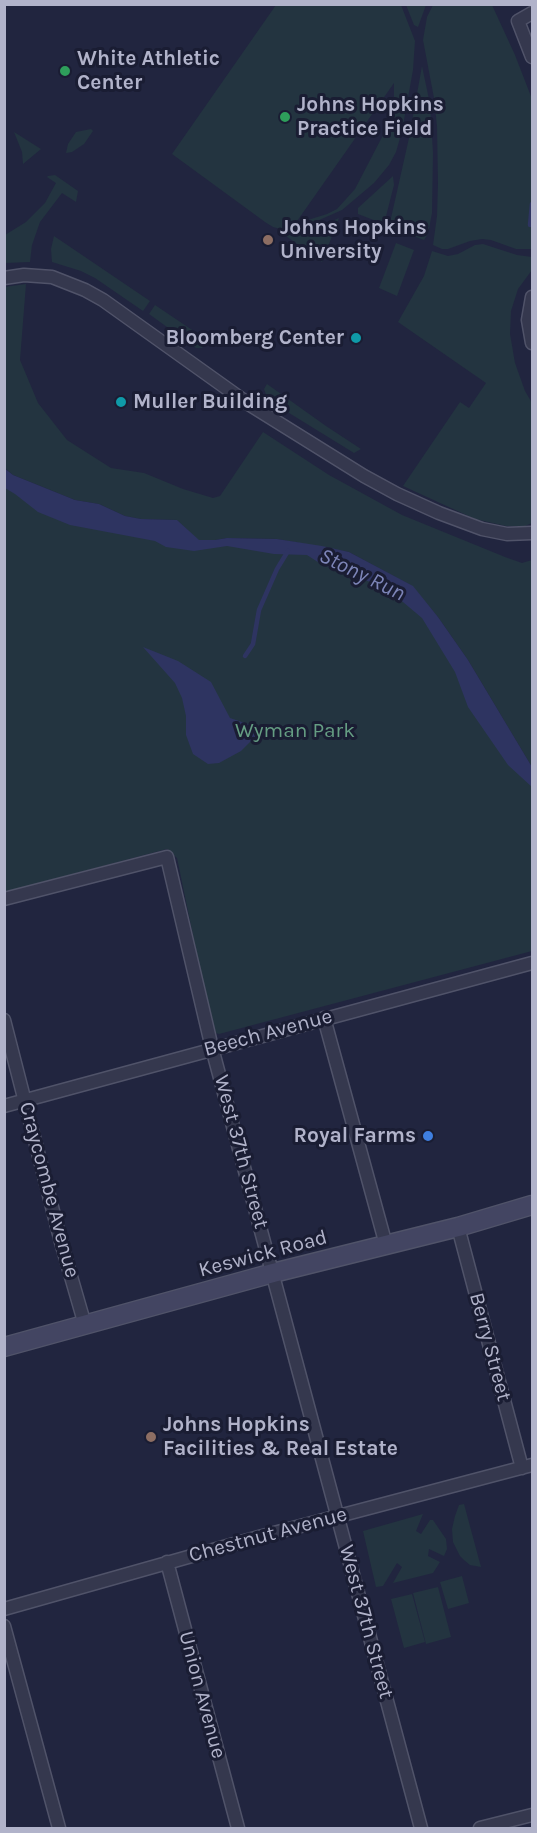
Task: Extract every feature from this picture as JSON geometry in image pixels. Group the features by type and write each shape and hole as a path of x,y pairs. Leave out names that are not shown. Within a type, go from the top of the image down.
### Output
{"street":[{"path":"532,13 518,21 532,57"},
{"path":"4,278 24,275 52,277 85,290 250,405 397,494 482,529 507,534 532,533"},
{"path":"532,297 528,320 532,343"},
{"name":"West 37th Street","path":"4,899 167,857 212,1048 422,1828"},
{"name":"Beech Avenue","path":"4,1106 532,963"},
{"path":"324,1018 386,1245"},
{"name":"Craycombe Avenue","path":"4,1020 85,1325"},
{"name":"Keswick Road","path":"4,1347 273,1273 532,1206"},
{"name":"Berry Street","path":"458,1227 527,1467"},
{"name":"Chestnut Avenue","path":"4,1609 167,1562 527,1467"},
{"name":"Union Avenue","path":"167,1562 238,1828"},
{"path":"4,1626 59,1828"},
{"path":"480,1828 532,1815"}],"green space":[{"name":"Johns Hopkins Practice Field","path":"276,5 401,5 415,41 413,70 396,152 389,165 374,183 342,210 317,221 284,230 273,227 172,154","holes":["394,83 394,114 355,189 337,209 295,224"]},
{"path":"406,5 426,5 418,27 414,25"},
{"path":"433,5 492,5 515,55 532,99 532,249 516,249 482,239 448,249 433,245 437,216 437,126 423,40 427,17"},
{"path":"422,66 430,104 433,153 432,213 428,234 424,240 389,227"},
{"path":"91,129 93,131 84,144 66,153 68,144 76,132"},
{"path":"14,132 41,149 23,164 22,152"},
{"path":"55,175 78,191 76,202 62,193 40,222 32,245 30,262 5,263 5,235 26,222 45,203 56,183 47,177"},
{"path":"393,176 394,185 384,224 358,214 358,208"},
{"path":"339,218 322,262 286,236 321,226"},
{"path":"54,236 150,301 143,311 95,278 52,262 51,249"},
{"path":"396,243 414,250 397,296 379,288"},
{"path":"483,244 517,255 532,257 532,270 518,289 511,311 510,334 515,363 532,403 532,523 525,526 506,526 475,519 403,486 460,402 469,408 486,383 398,322 424,276 432,251 448,256"},
{"path":"26,284 20,360 38,403 67,440 111,468 144,473 213,498 220,496 263,432 329,475 402,515 522,563 532,560 532,767 468,660 438,617 412,586 349,552 277,539 198,540 177,520 125,516 99,504 75,500 13,475 5,468 4,287"},
{"path":"155,305 207,340 202,348 196,348 149,314"},
{"path":"267,384 361,449 354,453 268,400 264,389"},
{"name":"Wyman Park","path":"5,475 178,539 307,549 417,603 532,775 532,951 219,1034 213,1032 177,858 167,849 5,892"},
{"path":"464,1504 481,1567 470,1565 464,1560 453,1542 452,1529 455,1516 459,1505"},
{"path":"423,1514 416,1531 421,1534 430,1520 433,1520 446,1539 447,1549 444,1556 429,1549 428,1556 440,1562 433,1573 393,1583 402,1567 397,1563 383,1586 376,1587 363,1531"},
{"path":"462,1576 469,1603 448,1609 440,1582"},
{"path":"438,1587 451,1637 426,1644 413,1593"},
{"path":"412,1594 425,1642 404,1648 391,1599"}],"water":[{"name":"Stony Run","path":"4,468 13,475 75,500 99,504 125,516 177,520 199,540 277,539 322,546 349,552 413,586 468,660 532,767 532,787 508,765 468,707 455,672 422,618 397,597 373,583 321,564 307,555 274,554 227,546 194,551 166,547 155,541 70,525 38,512 5,488"},
{"path":"143,647 178,661 211,682 230,718 263,729 241,751 219,763 208,764 193,754 186,735 186,716 182,698 175,683"}],"waterway":[{"path":"530,225 532,204"},
{"path":"245,656 253,644 259,610 277,569 288,551"}],"place":[{"name":"White Athletic Center","path":"65,71"},
{"name":"Johns Hopkins Practice Field","path":"285,117"},
{"name":"Johns Hopkins University","path":"268,240"},
{"name":"Bloomberg Center","path":"356,338"},
{"name":"Muller Building","path":"121,402"},
{"name":"Royal Farms","path":"428,1136"},
{"name":"Johns Hopkins Facilities & Real Estate","path":"151,1437"}]}
